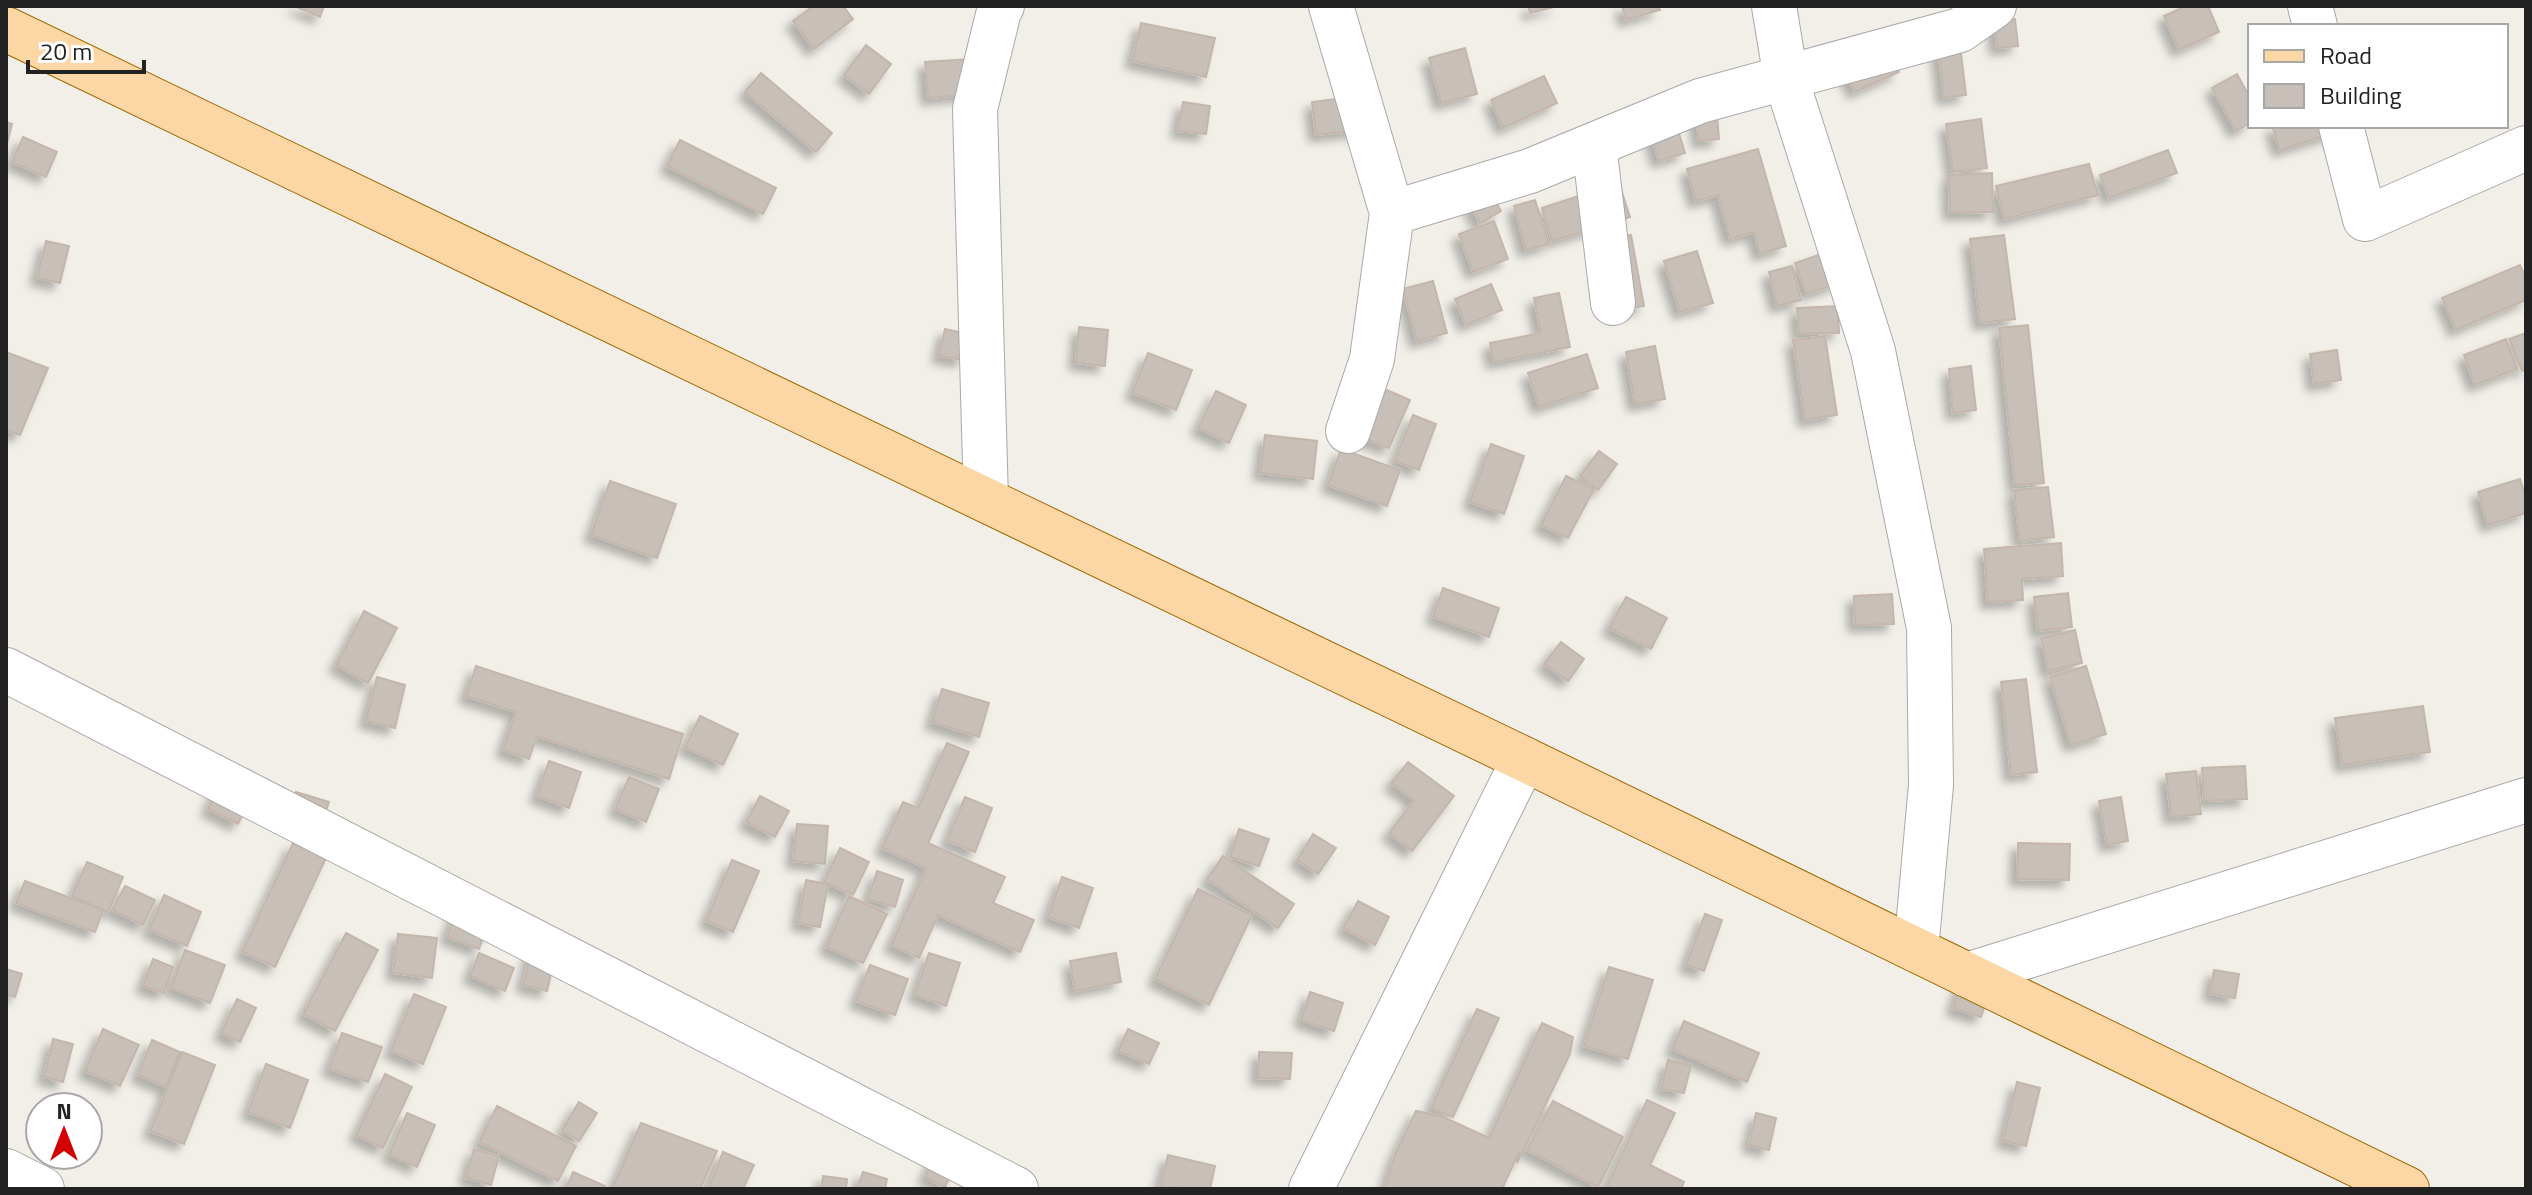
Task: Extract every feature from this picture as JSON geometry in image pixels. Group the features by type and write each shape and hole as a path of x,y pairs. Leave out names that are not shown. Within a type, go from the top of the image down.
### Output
{"main road":[{"path":"6,29 1524,759 2407,1189"}],"street":[{"path":"986,500 975,109 1002,6"},
{"path":"1331,6 1392,213 1372,359 1348,431"},
{"path":"1774,6 1786,79 1873,351 1929,628 1931,785 1916,950"},
{"path":"1392,213 1530,171 1700,101 1960,30 1994,6"},
{"path":"2342,128 2365,219 2526,148"},
{"path":"1594,145 1613,303"},
{"path":"6,670 1016,1189"},
{"path":"1311,1189 1524,759"},
{"path":"1967,975 2526,800"},
{"path":"6,1171 42,1189"}],"building":[{"path":"294,6 324,6 320,17"},
{"path":"813,6 843,6 853,19 814,49 793,21"},
{"path":"1528,6 1558,6 1530,13"},
{"path":"1622,6 1658,6 1660,10 1626,20"},
{"path":"2186,6 2208,6 2219,32 2179,50 2164,16"},
{"path":"2015,19 2018,46 1997,48 1994,21"},
{"path":"1141,23 1215,38 1206,77 1132,61"},
{"path":"866,45 891,64 869,94 844,75"},
{"path":"1960,45 1966,95 1944,98 1938,47"},
{"path":"1465,48 1477,94 1441,103 1429,58"},
{"path":"1888,51 1899,72 1855,92 1845,71"},
{"path":"971,59 973,94 928,98 925,62"},
{"path":"761,73 832,133 816,152 745,92"},
{"path":"2237,74 2248,94 2248,124 2236,131 2212,88"},
{"path":"1544,76 1557,103 1503,128 1491,100"},
{"path":"1373,94 1378,128 1316,135 1312,102"},
{"path":"1183,102 1210,106 1206,134 1178,131"},
{"path":"1716,103 1719,139 1699,141 1695,105"},
{"path":"1672,110 1685,153 1659,161 1646,117"},
{"path":"1981,119 1987,168 1953,172 1946,124"},
{"path":"6,122 12,124 6,148"},
{"path":"2273,128 2349,128 2280,150"},
{"path":"23,137 57,152 46,177 12,162"},
{"path":"680,140 776,188 763,214 667,166"},
{"path":"1758,149 1786,246 1760,254 1754,232 1730,239 1718,195 1696,201 1687,169"},
{"path":"2168,150 2177,173 2109,198 2100,175"},
{"path":"2089,164 2098,195 2004,219 1996,186"},
{"path":"1992,173 1993,212 1950,213 1949,175"},
{"path":"1619,183 1630,217 1552,241 1542,208"},
{"path":"1486,184 1501,211 1480,223 1465,195"},
{"path":"1535,200 1549,244 1526,250 1514,206"},
{"path":"1494,221 1508,259 1473,272 1459,234"},
{"path":"1631,235 1644,306 1616,311 1603,240"},
{"path":"2004,235 2015,319 1980,323 1970,239"},
{"path":"46,241 69,246 60,283 37,278"},
{"path":"1697,251 1713,303 1680,312 1664,261"},
{"path":"1827,252 1839,283 1807,294 1795,263"},
{"path":"2520,265 2526,278 2526,300 2456,330 2442,298"},
{"path":"1792,266 1801,300 1777,306 1769,272"},
{"path":"1433,281 1447,333 1417,341 1403,289"},
{"path":"1491,284 1502,310 1466,325 1455,299"},
{"path":"1559,293 1570,347 1494,362 1490,343 1541,333 1534,298"},
{"path":"1838,306 1839,333 1799,334 1797,308"},
{"path":"2028,325 2044,483 2015,485 1999,328"},
{"path":"1079,327 1108,330 1105,366 1076,363"},
{"path":"945,329 968,334 963,360 939,356"},
{"path":"2523,334 2526,369 2522,371 2509,339"},
{"path":"1825,336 1837,415 1805,420 1793,340"},
{"path":"2506,339 2517,369 2475,385 2464,355"},
{"path":"1655,346 1665,399 1635,404 1626,352"},
{"path":"2337,350 2341,380 2314,384 2310,354"},
{"path":"6,352 48,368 20,435 6,430"},
{"path":"1148,353 1192,370 1176,410 1132,393"},
{"path":"1587,354 1598,388 1539,407 1528,373"},
{"path":"1971,366 1976,410 1953,413 1949,369"},
{"path":"1382,388 1410,400 1389,448 1360,437"},
{"path":"1216,391 1246,405 1229,443 1198,428"},
{"path":"1413,415 1436,424 1419,470 1395,461"},
{"path":"1265,435 1317,441 1313,479 1260,473"},
{"path":"1491,444 1524,456 1504,514 1470,502"},
{"path":"1341,449 1400,470 1387,506 1328,485"},
{"path":"1599,451 1617,464 1598,490 1580,476"},
{"path":"1566,476 1594,489 1568,538 1541,525"},
{"path":"2520,479 2526,498 2526,513 2488,525 2478,492"},
{"path":"610,481 676,504 657,558 591,535"},
{"path":"2048,487 2054,537 2020,541 2014,490"},
{"path":"2061,543 2063,576 2022,579 2023,600 1988,602 1984,549"},
{"path":"1443,588 1499,608 1489,637 1433,617"},
{"path":"2068,593 2072,627 2038,631 2034,597"},
{"path":"1892,594 1894,624 1855,625 1854,596"},
{"path":"1626,597 1667,618 1651,649 1609,628"},
{"path":"364,611 397,628 368,683 336,665"},
{"path":"2075,630 2082,663 2048,671 2041,638"},
{"path":"1561,642 1584,659 1568,681 1544,664"},
{"path":"476,666 683,734 669,779 537,736 529,759 503,750 516,712 466,696"},
{"path":"2086,666 2106,734 2071,745 2050,677"},
{"path":"377,677 405,685 395,728 366,721"},
{"path":"2026,679 2037,772 2011,775 2001,682"},
{"path":"942,689 989,703 979,737 932,722"},
{"path":"2423,706 2430,752 2342,765 2335,718"},
{"path":"700,716 738,734 723,765 685,747"},
{"path":"947,743 969,752 928,843 1005,877 993,903 1034,920 1020,952 938,915 919,958 891,945 926,868 882,848 903,802 918,808"},
{"path":"549,761 581,772 569,808 537,796"},
{"path":"1408,762 1454,796 1412,851 1389,833 1414,800 1391,783"},
{"path":"2245,766 2247,799 2204,801 2202,768"},
{"path":"2196,771 2201,814 2171,817 2166,774"},
{"path":"224,774 255,789 238,824 208,809"},
{"path":"629,777 659,789 646,822 615,809"},
{"path":"296,792 329,802 322,822 290,813"},
{"path":"760,796 789,811 775,837 746,822"},
{"path":"965,797 992,808 975,852 947,841"},
{"path":"2121,797 2128,841 2107,845 2099,801"},
{"path":"797,824 828,826 825,864 793,861"},
{"path":"1239,829 1269,839 1259,866 1230,857"},
{"path":"1313,834 1336,848 1318,874 1297,860"},
{"path":"293,843 326,858 275,967 242,952"},
{"path":"2018,843 2070,844 2069,880 2017,879"},
{"path":"840,848 869,862 853,895 824,882"},
{"path":"1223,856 1294,904 1278,928 1207,879"},
{"path":"732,860 759,871 733,932 706,921"},
{"path":"87,862 123,877 108,912 72,896"},
{"path":"877,871 903,880 895,907 868,899"},
{"path":"1062,877 1093,888 1079,928 1048,917"},
{"path":"806,880 828,884 820,927 798,923"},
{"path":"25,881 103,910 95,932 16,903"},
{"path":"125,886 155,900 143,925 112,910"},
{"path":"1198,889 1252,915 1209,1005 1155,979"},
{"path":"164,895 201,912 187,946 149,930"},
{"path":"849,896 887,914 863,963 826,947"},
{"path":"1358,901 1389,917 1375,945 1343,928"},
{"path":"459,903 492,914 479,949 447,937"},
{"path":"1705,914 1722,920 1704,971 1686,965"},
{"path":"346,933 378,950 335,1031 303,1014"},
{"path":"398,934 437,938 432,978 393,973"},
{"path":"532,948 556,954 547,991 523,985"},
{"path":"185,950 225,965 210,1003 171,988"},
{"path":"479,953 514,968 505,991 470,976"},
{"path":"929,953 960,963 946,1006 915,995"},
{"path":"1116,953 1121,982 1075,991 1070,961"},
{"path":"153,959 173,967 164,993 143,986"},
{"path":"870,965 908,979 895,1015 856,1001"},
{"path":"1609,967 1653,980 1628,1059 1584,1046"},
{"path":"6,969 22,974 15,997 6,994"},
{"path":"2214,970 2239,974 2235,998 2210,994"},
{"path":"1962,981 1990,990 1981,1017 1953,1008"},
{"path":"1310,992 1343,1003 1334,1031 1301,1020"},
{"path":"414,994 446,1007 423,1064 391,1051"},
{"path":"237,999 256,1008 240,1042 221,1033"},
{"path":"1477,1009 1499,1018 1453,1117 1431,1108"},
{"path":"1684,1021 1759,1053 1747,1082 1672,1049"},
{"path":"1542,1023 1573,1037 1570,1054 1502,1189 1385,1189 1394,1157 1416,1111 1441,1116 1489,1138"},
{"path":"103,1029 139,1045 120,1086 85,1071"},
{"path":"1128,1029 1159,1043 1149,1064 1118,1051"},
{"path":"342,1033 382,1047 368,1082 329,1069"},
{"path":"53,1039 73,1044 63,1082 44,1077"},
{"path":"152,1040 180,1052 166,1087 138,1075"},
{"path":"182,1052 215,1065 184,1144 150,1131"},
{"path":"1259,1052 1292,1053 1290,1079 1258,1078"},
{"path":"1668,1060 1691,1065 1684,1093 1661,1089"},
{"path":"266,1064 308,1080 290,1128 248,1112"},
{"path":"385,1074 412,1087 383,1148 356,1135"},
{"path":"2017,1082 2040,1088 2026,1146 2003,1141"},
{"path":"1647,1100 1675,1113 1650,1165 1684,1182 1681,1189 1613,1189 1607,1186"},
{"path":"1553,1101 1623,1137 1598,1187 1527,1150"},
{"path":"579,1102 597,1113 579,1141 562,1130"},
{"path":"497,1106 576,1146 558,1181 479,1142"},
{"path":"407,1113 435,1125 417,1167 389,1155"},
{"path":"1756,1113 1776,1118 1769,1150 1749,1145"},
{"path":"641,1123 717,1151 700,1189 612,1189"},
{"path":"940,1146 960,1156 945,1187 925,1177"},
{"path":"474,1149 499,1156 491,1185 466,1178"},
{"path":"723,1152 754,1165 743,1189 708,1189"},
{"path":"1168,1155 1215,1166 1210,1189 1160,1187"},
{"path":"573,1172 605,1186 604,1189 566,1189"},
{"path":"863,1172 887,1179 885,1189 857,1189"},
{"path":"823,1176 847,1179 846,1189 821,1189"}]}
